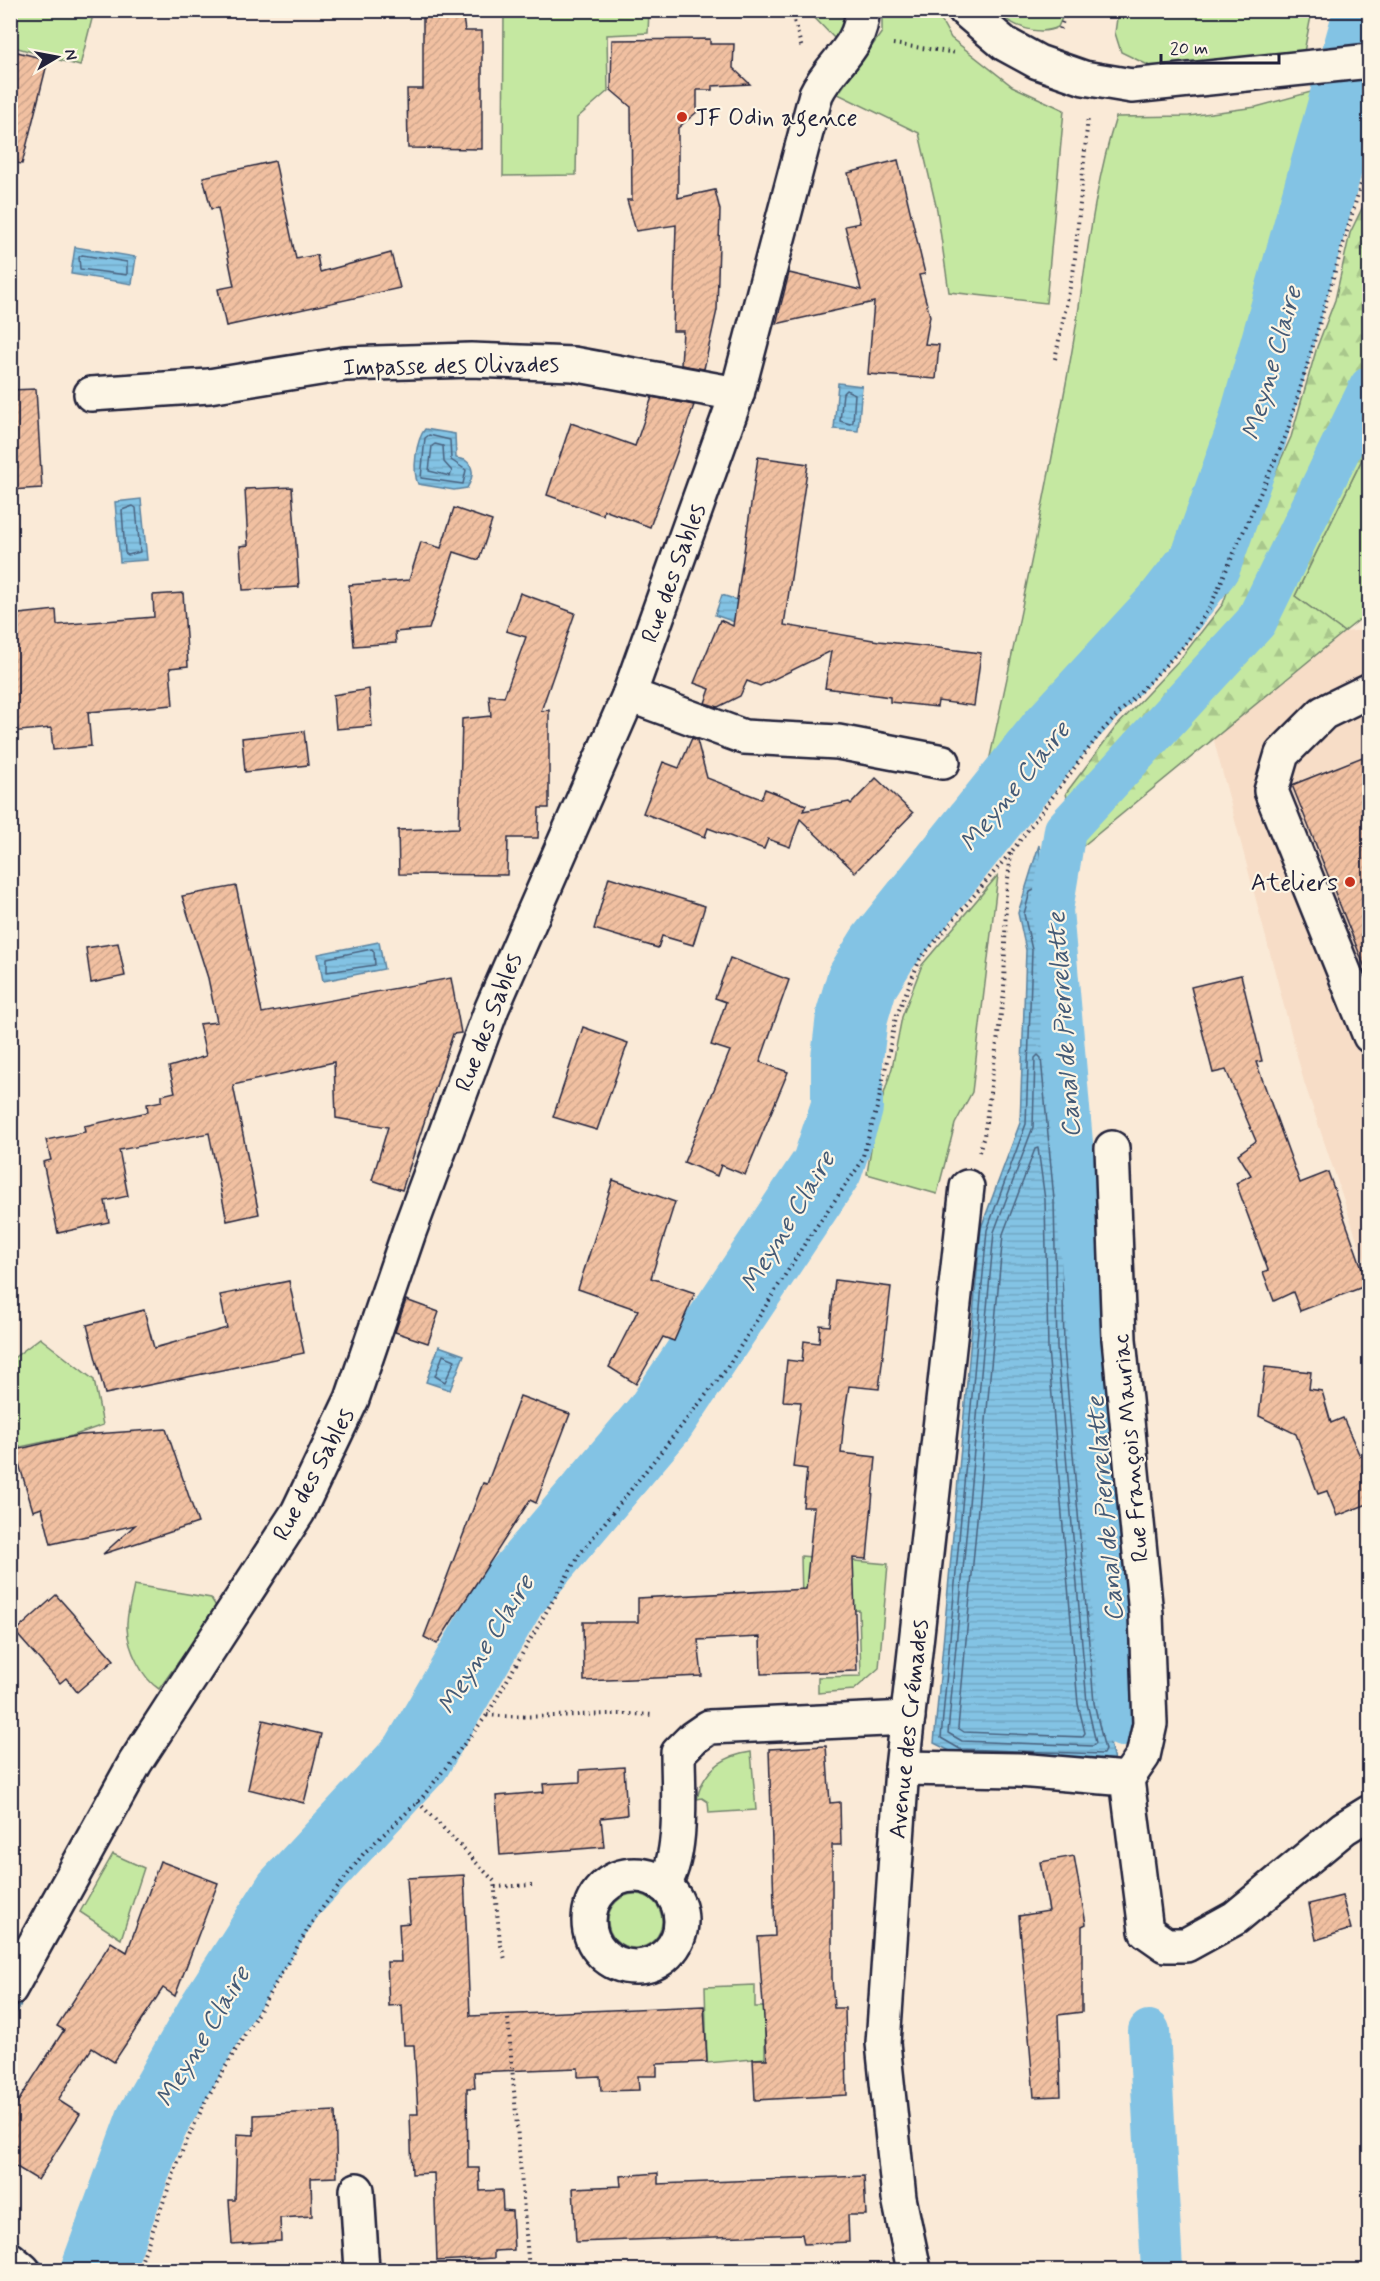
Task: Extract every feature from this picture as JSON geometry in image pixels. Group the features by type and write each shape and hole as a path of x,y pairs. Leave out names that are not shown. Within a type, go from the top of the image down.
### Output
{"street":[{"path":"965,10 1005,44 1038,62 1084,78 1132,86 1324,64 1370,61"},
{"name":"Rue des Sables","path":"10,1989 135,1763 298,1512 348,1408 409,1232 492,1008 629,695 737,394 821,82 858,30"},
{"name":"Impasse des Olivades","path":"91,394 209,386 354,363 471,360 573,363 737,394"},
{"path":"1370,690 1323,713 1282,754 1271,791 1370,1036"},
{"path":"629,695 744,737 838,742 943,762"},
{"name":"Rue François Mauriac","path":"1112,1148 1119,1339 1146,1614 1150,1724 1143,1756 1127,1779"},
{"name":"Avenue des Crémades","path":"914,2271 899,2198 883,2043 902,1768 967,1187"},
{"path":"663,1885 671,1874 676,1840 678,1753 693,1738 710,1727 908,1718"},
{"path":"902,1768 1020,1770 1127,1779 1146,1931 1166,1945 1186,1946 1234,1918 1344,1828 1370,1812"},
{"path":"357,2190 362,2271"},
{"path":"10,2259 23,2271"}],"path":[{"path":"858,30 886,43 986,57 1005,44"},
{"path":"1055,359 1074,268 1089,108 1084,78"},
{"path":"138,2271 183,2149 233,2051 314,1919 364,1853 418,1802 487,1715 579,1555 725,1371 807,1240 861,1162 878,1104 896,1017 920,959 1012,851 1102,731 1184,646 1210,607 1287,433 1361,184 1370,165"},
{"path":"967,1187 984,1136 1004,992 1006,896 1012,851"},
{"path":"487,1715 520,1718 626,1713 654,1715"},
{"path":"418,1802 495,1881 500,1942 506,1959"},
{"path":"495,1887 532,1885"},
{"path":"508,2019 529,2270 509,2271"}],"shaded area":[{"path":"1369,626 1369,1275 1304,1082 1213,737 1344,632 1364,630"}],"green space":[{"path":"10,11 94,11 80,66 11,46"},
{"path":"504,11 649,11 648,33 607,35 608,91 577,118 576,175 503,176"},
{"path":"808,11 851,11 836,40"},
{"path":"882,11 936,11 951,38 1012,86 1064,110 1046,303 949,292 937,210 919,133 838,94 882,32"},
{"path":"996,11 1065,11 1058,27 1042,31 1017,25"},
{"path":"1118,11 1312,11 1304,52 1185,67 1152,67 1121,52 1115,33"},
{"path":"1329,87 1309,184 1255,366 1211,500 1169,579 981,798 1060,417 1100,177 1116,117 1189,116 1256,107"},
{"path":"1369,194 1369,445 1295,596 1344,632 1067,859 1071,820 1066,793 1115,728 1181,658 1223,604 1248,532 1291,437 1317,347 1335,300 1350,233"},
{"path":"1369,445 1369,612 1344,632 1295,596"},
{"path":"998,875 972,1092 955,1124 937,1194 867,1174 875,1123 892,1068 902,1017 922,965"},
{"path":"40,1338 94,1380 103,1425 72,1436 11,1449 11,1360"},
{"path":"801,1556 888,1564 879,1668 854,1690 818,1693 818,1677 861,1676 859,1610 833,1611 802,1601"},
{"path":"134,1585 211,1598 217,1608 159,1689 147,1678 130,1645 127,1623"},
{"path":"751,1752 756,1810 709,1813 708,1802 702,1798 697,1799 709,1772 723,1761"},
{"path":"113,1854 144,1868 121,1939 80,1912"},
{"path":"630,1894 640,1894 650,1898 658,1906 662,1921 658,1936 650,1944 640,1948 630,1948 620,1944 612,1936 608,1926 608,1916 612,1906 620,1898"},
{"path":"755,1985 755,2007 765,2007 765,2058 707,2063 705,1987"}],"water":[{"path":"1347,11 1369,11 1369,39 1342,42"},
{"path":"75,247 136,257 132,284 71,274"},
{"path":"838,383 862,386 858,431 834,429"},
{"path":"425,429 455,434 456,458 465,460 472,469 472,477 467,488 454,490 418,484 415,471 416,456 419,440"},
{"path":"141,499 147,560 120,562 115,502"},
{"path":"722,595 762,608 757,630 715,615"},
{"path":"1039,845 1067,1199 1070,1347 1100,1702 1114,1760 958,1755 934,1743 981,1228 1020,1123 1026,950 1018,913"},
{"path":"379,942 384,969 323,981 318,954"},
{"path":"439,1346 464,1355 450,1390 426,1382"}],"building":[{"path":"423,10 462,10 465,31 482,31 482,149 408,148 407,89 423,89"},
{"path":"710,39 710,44 734,44 733,68 750,84 712,86 712,90 697,90 697,112 678,128 678,198 715,190 720,210 717,310 704,369 681,365 683,331 673,331 676,225 636,231 627,200 632,200 631,107 611,90 612,40"},
{"path":"10,50 48,60 22,164 10,162"},
{"path":"898,160 925,274 919,275 930,316 925,344 939,345 936,379 868,374 874,302 776,324 789,273 861,290 845,226 860,223 848,173"},
{"path":"275,161 296,259 317,255 320,272 391,253 400,288 226,326 218,289 234,286 218,208 211,209 203,177"},
{"path":"36,389 42,488 10,490 10,390"},
{"path":"652,397 694,405 650,527 604,510 603,515 547,495 571,423 635,446"},
{"path":"758,457 808,464 784,625 879,641 981,653 974,706 938,701 937,707 890,702 890,697 825,688 831,651 760,686 747,681 740,696 718,707 705,703 710,689 694,683 720,620 733,626"},
{"path":"292,487 299,587 243,590 240,546 248,545 245,489"},
{"path":"454,508 492,521 479,560 454,552 429,629 395,632 396,643 354,646 349,585 409,580 421,542 441,548"},
{"path":"183,593 188,666 170,668 173,705 88,712 91,746 53,750 51,728 10,732 10,615 56,610 57,625 154,617 153,595"},
{"path":"520,593 575,613 541,711 549,710 549,808 539,808 538,838 508,838 507,875 399,874 398,830 459,828 462,719 491,716 489,695 504,697 526,637 506,631"},
{"path":"369,689 372,726 336,729 333,695"},
{"path":"304,731 308,765 245,772 242,738"},
{"path":"692,738 697,740 707,778 761,799 765,789 806,805 803,811 849,802 851,804 876,778 913,813 855,872 800,819 790,847 768,839 764,849 708,828 705,837 643,813 663,762 679,768"},
{"name":"Ateliers","path":"1370,754 1370,975 1368,975 1292,785"},
{"path":"609,877 705,906 693,945 662,936 658,948 594,929"},
{"path":"236,886 262,1013 451,978 461,1033 453,1034 402,1190 372,1180 388,1127 336,1118 334,1062 233,1085 259,1214 227,1221 209,1133 119,1150 128,1196 105,1201 109,1222 58,1233 43,1162 51,1160 46,1140 85,1132 84,1126 148,1112 147,1104 162,1101 162,1095 175,1092 169,1067 206,1056 199,1024 217,1022 208,978 182,896"},
{"path":"118,943 125,976 91,983 86,948"},
{"path":"730,958 789,980 760,1062 788,1072 745,1175 721,1165 717,1176 684,1162 730,1051 711,1045 726,1002 715,998"},
{"path":"1241,975 1262,1061 1256,1062 1300,1183 1328,1172 1368,1285 1300,1311 1293,1292 1274,1301 1263,1272 1268,1270 1236,1183 1251,1175 1238,1154 1256,1141 1226,1070 1213,1073 1191,987"},
{"path":"583,1027 628,1043 597,1130 553,1117"},
{"path":"613,1180 675,1202 651,1278 695,1293 674,1341 663,1337 636,1384 609,1367 638,1310 578,1289"},
{"path":"835,1280 891,1287 879,1389 849,1386 844,1419 841,1453 876,1457 867,1559 853,1558 857,1671 761,1674 760,1637 698,1640 702,1676 584,1681 583,1622 638,1622 638,1598 806,1589 814,1507 803,1507 807,1469 793,1467 801,1402 783,1401 787,1360 802,1362 804,1341 819,1343 820,1325 830,1326"},
{"path":"289,1281 304,1353 105,1394 87,1325 144,1310 154,1348 227,1328 220,1295"},
{"path":"406,1300 439,1312 428,1343 395,1332"},
{"path":"1265,1367 1311,1372 1309,1389 1322,1391 1331,1423 1343,1418 1360,1456 1370,1452 1370,1503 1337,1516 1327,1491 1318,1494 1296,1434 1259,1416"},
{"path":"520,1396 570,1414 536,1503 530,1500 437,1644 424,1637 483,1483 487,1484"},
{"path":"166,1429 198,1523 103,1554 135,1525 51,1544 42,1508 33,1511 15,1450 80,1435"},
{"path":"56,1595 114,1660 77,1692 66,1678 60,1683 15,1632"},
{"path":"263,1720 321,1734 304,1803 248,1789"},
{"path":"826,1746 830,1803 840,1802 841,1845 832,1845 832,1977 834,2008 845,2008 847,2095 755,2100 753,2059 767,2059 758,1937 775,1936 769,1749"},
{"path":"624,1767 627,1815 601,1818 604,1847 500,1855 496,1796 544,1792 543,1784 580,1782 580,1770"},
{"path":"1074,1856 1086,1924 1082,1926 1082,2012 1058,2015 1061,2096 1034,2097 1019,1916 1049,1911 1040,1862"},
{"path":"160,1861 218,1883 175,1996 163,1988 114,2062 92,2048 58,2100 80,2114 38,2180 10,2163 10,2114 64,2030 57,2026 111,1942 127,1952"},
{"path":"464,1875 470,2016 704,2006 707,2062 657,2064 657,2076 638,2076 639,2090 601,2091 600,2076 578,2077 578,2068 474,2072 475,2088 467,2088 468,2168 479,2168 480,2191 502,2190 503,2210 512,2211 514,2250 494,2251 494,2258 437,2261 434,2173 412,2174 410,2114 418,2114 414,2045 404,2045 402,2005 389,2006 387,1962 401,1962 399,1924 410,1923 407,1878"},
{"path":"1342,1896 1351,1929 1316,1940 1309,1904"},
{"path":"335,2111 337,2177 311,2178 312,2216 280,2218 281,2241 232,2244 229,2200 235,2200 237,2134 254,2135 254,2115"},
{"path":"658,2173 658,2184 864,2176 866,2215 848,2215 849,2242 804,2244 802,2234 576,2242 573,2188 621,2186 620,2176"}],"waterway":[{"name":"Meyne Claire","path":"97,2270 151,2123 213,2014 289,1895 416,1758 511,1594 660,1418 827,1167 847,1107 847,1059 852,1016 862,982 883,948 1054,734 1168,610 1206,561 1251,435 1370,11"},
{"name":"Canal de Pierrelatte","path":"1122,1726 1052,910 1065,830 1256,622 1370,387"},
{"path":"10,2013 23,1990"},
{"name":"Canal de Pierrelatte","path":"1149,2031 1162,2270"},
{"path":"10,2242 42,2270"}],"place":[{"name":"JF Odin agence","path":"682,117"},
{"name":"Ateliers","path":"1350,882"}]}
